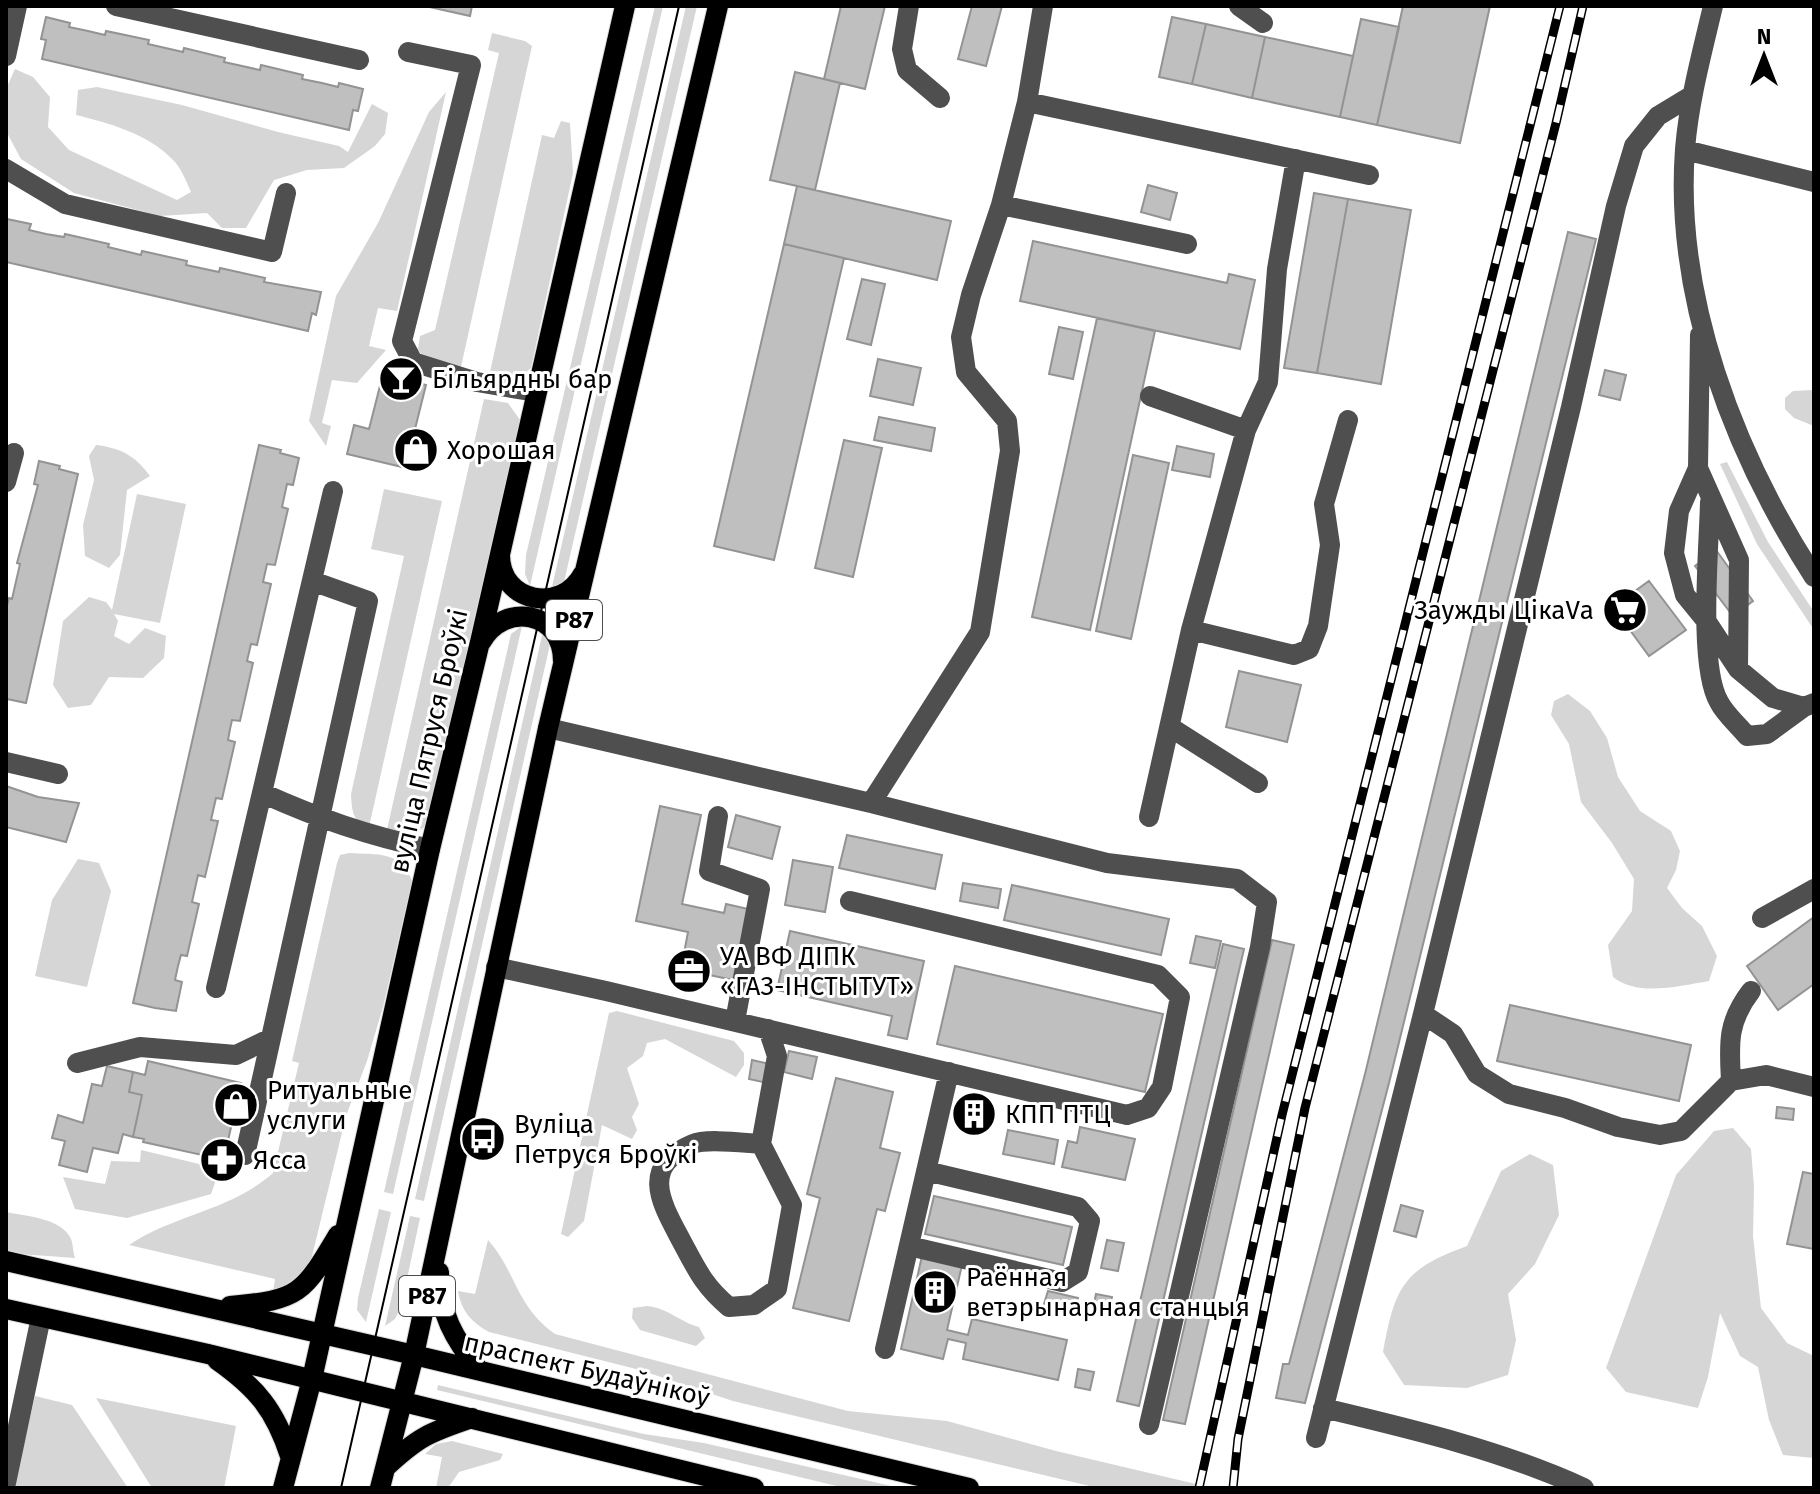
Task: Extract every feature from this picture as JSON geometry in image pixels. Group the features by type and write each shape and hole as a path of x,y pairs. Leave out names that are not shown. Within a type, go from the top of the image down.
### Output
{"main road":[{"name":"вуліца Пятруся Броўкі","path":"283,1488 312,1379 430,849 625,6"},
{"name":"Р87","path":"382,1478 414,1355 548,728 718,6"},
{"path":"499,551 500,563 509,583 517,591 538,599 548,600 567,593 575,587 585,570"},
{"path":"480,642 493,625 502,620 523,616 534,618 554,631 563,653 563,665"},
{"path":"210,1308 272,1302 298,1291 321,1264 347,1220"},
{"path":"440,1236 439,1296 448,1323 462,1349 479,1370"},
{"name":"праспект Будаўнікоў","path":"6,1261 479,1370 969,1488"},
{"path":"6,1309 401,1400 746,1487"},
{"path":"208,1354 247,1381 282,1431 290,1456"},
{"path":"382,1478 411,1444 428,1433 472,1418"}],"street":[{"path":"6,56 17,6"},
{"path":"116,6 359,60"},
{"path":"909,6 902,49 907,70 940,98"},
{"path":"871,803 980,632 1010,451 1007,421 966,372 961,337 971,295 1001,205 1027,102 1043,6"},
{"path":"1239,6 1263,23"},
{"path":"1713,6 1691,96 1685,150 1686,234 1700,315 1739,440 1781,525 1814,577"},
{"path":"408,52 471,65 402,341 413,362 477,382 536,392"},
{"path":"1316,1438 1567,423 1616,206 1634,146 1658,116 1691,96"},
{"path":"1027,102 1369,175"},
{"path":"1685,150 1814,182"},
{"path":"1149,817 1191,630 1246,430 1268,382 1277,269 1296,159"},
{"path":"6,169 65,204 272,252 286,193"},
{"path":"1001,205 1187,244"},
{"path":"1700,315 1698,468 1739,560 1738,669"},
{"path":"1150,396 1246,430"},
{"path":"1191,630 1294,655 1309,649 1318,626 1330,545 1324,504 1348,420"},
{"path":"6,482 14,453"},
{"path":"1698,468 1679,511 1674,553 1685,595 1738,669 1773,698 1809,705"},
{"path":"216,988 333,491"},
{"path":"1710,498 1707,622 1709,668 1718,702 1747,736 1767,734 1809,705"},
{"path":"245,1155 368,601 312,581"},
{"path":"1170,727 1258,783"},
{"path":"548,728 871,803 1107,863 1237,879 1267,902 1260,947 1149,1425"},
{"path":"6,762 58,774"},
{"path":"262,793 320,819 374,837 430,849"},
{"path":"718,816 709,871 760,889 735,1021"},
{"path":"1762,918 1814,889"},
{"path":"496,967 1127,1115 1148,1108 1162,1087 1180,997 1158,975 850,901"},
{"path":"1731,1081 1729,1040 1736,1010 1751,991"},
{"path":"1423,1014 1453,1034 1477,1074 1509,1094 1565,1108 1618,1127 1660,1135 1681,1131 1731,1081 1766,1075 1814,1087"},
{"path":"761,1144 695,1142 668,1160 659,1181 659,1200 707,1288 729,1307 754,1305 777,1289 792,1205 761,1144 777,1056 768,1029"},
{"path":"77,1063 140,1047 236,1055 271,1038"},
{"path":"885,1349 949,1072"},
{"path":"909,1246 1062,1282 1078,1272 1090,1221 1078,1207 926,1171"},
{"path":"6,1483 41,1317"},
{"path":"1323,1408 1483,1450 1549,1472 1584,1488"}],"shaded area":[{"path":"655,6 663,6 530,586 525,574 526,555"},
{"path":"686,6 697,6 564,582 551,591"},
{"path":"492,33 525,41 532,46 461,367 423,358 418,349 420,336 435,330 499,53 488,50"},
{"path":"15,69 33,77 50,97 48,127 69,150 177,200 191,192 175,162 140,136 76,115 78,90 97,87 182,105 339,146 348,152 372,104 388,113 385,134 375,146 344,168 307,170 274,180 246,228 222,228 207,213 160,216 74,193 21,159 6,131 6,89"},
{"path":"446,92 397,311 378,308 369,346 386,350 357,383 332,380 322,423 331,426 326,446 309,421 336,296 378,223 429,112"},
{"path":"561,121 570,123 573,173 531,368 523,375 490,372 542,135 554,138"},
{"path":"1814,390 1814,426 1794,418 1785,409 1785,398 1793,391"},
{"path":"484,399 508,403 520,420 427,825 408,836 386,834"},
{"path":"96,445 126,454 150,476 127,490 120,555 109,568 85,556 83,525 94,480 89,456"},
{"path":"1727,462 1768,542 1814,612 1814,630 1757,544 1720,464"},
{"path":"384,489 442,501 369,827 354,815 351,794 404,556 371,549"},
{"path":"137,494 186,504 160,623 114,614 118,621 114,636 129,644 145,628 166,636 164,658 143,678 109,677 91,705 68,708 53,685 63,621 89,597 106,602 112,610"},
{"path":"522,626 393,1194 384,1192 511,634"},
{"path":"543,631 551,640 424,1201 415,1199"},
{"path":"1568,694 1590,711 1607,738 1618,777 1640,811 1671,831 1680,851 1676,870 1667,888 1682,908 1702,926 1717,956 1709,981 1646,988 1634,987 1613,977 1608,945 1632,911 1634,879 1581,802 1569,744 1551,715 1554,701"},
{"path":"349,853 395,859 412,881 383,1007 346,1116 307,1277 272,1299 275,1279 129,1245 165,1226 239,1196 273,1173 299,1063 292,1061 337,863 340,855"},
{"path":"78,859 99,863 111,891 87,987 35,976 52,900"},
{"path":"617,1011 734,1041 744,1053 744,1065 736,1077 665,1039 647,1043 643,1056 627,1068 639,1104 632,1117 637,1130 632,1139 602,1125 584,1221 568,1237 561,1234 609,1013"},
{"path":"1733,1128 1751,1149 1753,1236 1761,1308 1787,1343 1814,1356 1814,1458 1783,1455 1769,1420 1758,1367 1740,1356 1720,1313 1708,1377 1698,1408 1626,1392 1606,1368 1676,1175 1714,1131"},
{"path":"141,1150 220,1169 211,1194 127,1218 75,1209 63,1177 105,1184 111,1161 140,1162"},
{"path":"1530,1154 1553,1165 1559,1215 1535,1264 1508,1294 1516,1340 1508,1375 1467,1388 1404,1385 1383,1352 1398,1296 1415,1273 1446,1254 1467,1246 1501,1171"},
{"path":"379,1209 391,1212 366,1322 357,1310 358,1298"},
{"path":"6,1212 60,1226 71,1239 75,1258 6,1253"},
{"path":"410,1216 420,1218 401,1307 395,1319 385,1326"},
{"path":"488,1240 532,1312 555,1334 848,1411 947,1421 1056,1451 1213,1488 1098,1488 733,1401 640,1370 489,1332 468,1316 458,1291 475,1294"},
{"path":"647,1306 661,1309 699,1327 705,1338 696,1346 640,1330 632,1318 633,1308"},
{"path":"438,1385 644,1434 704,1443 900,1488 845,1488 437,1390"},
{"path":"35,1396 72,1405 128,1488 14,1488"},
{"path":"96,1398 236,1426 224,1488 152,1488"},
{"path":"452,1441 503,1454 500,1460 459,1472 448,1488 436,1488 442,1457 425,1454 436,1444"}],"building":[{"path":"425,6 472,6 470,16"},
{"path":"841,6 885,6 865,89 824,79"},
{"path":"972,6 1002,6 986,66 958,59"},
{"path":"1403,6 1490,6 1460,143 1377,125"},
{"path":"46,17 70,23 69,27 149,40 148,44 183,52 184,48 225,58 224,62 260,70 261,65 303,75 302,79 363,89 358,111 353,110 349,130 42,59 46,40 41,39"},
{"path":"1172,17 1206,24 1192,84 1159,77"},
{"path":"1361,19 1399,27 1377,125 1340,117"},
{"path":"1206,24 1265,37 1252,98 1192,84"},
{"path":"1265,37 1353,56 1340,117 1252,98"},
{"path":"795,72 840,83 815,190 770,180"},
{"path":"1148,185 1177,193 1170,220 1141,212"},
{"path":"797,186 951,221 937,280 784,244"},
{"path":"1314,193 1348,199 1317,373 1284,368"},
{"path":"1348,199 1411,210 1381,384 1317,373"},
{"path":"7,219 31,224 29,230 46,234 64,237 65,234 141,255 142,251 187,261 186,265 219,272 220,268 265,278 264,282 321,292 316,315 312,313 308,331 6,262"},
{"path":"1568,232 1596,239 1389,1083 1305,1403 1276,1398 1283,1364 1289,1364 1365,1074"},
{"path":"1033,241 1227,283 1229,274 1255,280 1240,349 1020,301"},
{"path":"784,244 844,258 774,560 714,546"},
{"path":"862,279 885,284 871,345 847,339"},
{"path":"1097,318 1155,331 1090,630 1032,617"},
{"path":"1059,327 1083,332 1073,379 1049,374"},
{"path":"878,359 921,368 913,405 870,396"},
{"path":"1605,370 1626,375 1620,400 1599,395"},
{"path":"383,374 426,385 414,433 420,434 416,450 407,448 402,467 347,454 354,425 369,429"},
{"path":"879,417 935,428 931,451 874,440"},
{"path":"844,440 882,448 853,577 815,568"},
{"path":"259,445 299,458 293,485 287,484 282,507 288,509 275,565 267,564 263,582 271,584 257,645 251,644 247,661 253,663 240,721 232,720 228,740 235,742 222,799 216,798 211,820 218,821 205,877 198,875 192,902 199,904 187,956 181,955 178,966 175,980 182,982 176,1011 155,1008 133,1003"},
{"path":"1177,446 1214,454 1210,477 1172,470"},
{"path":"1133,455 1169,463 1131,639 1096,631"},
{"path":"39,461 78,474 26,703 7,699 6,704 6,609 9,598 12,599 20,564 17,563 38,485 34,484"},
{"path":"1716,550 1753,601 1733,616 1695,566"},
{"path":"1649,581 1686,630 1649,656 1613,607"},
{"path":"1239,671 1301,685 1287,742 1226,727"},
{"path":"6,786 38,797 79,803 66,842 6,827"},
{"path":"660,806 701,815 682,904 724,913 726,904 748,909 733,980 681,969 688,932 636,921"},
{"path":"736,815 780,827 772,859 728,847"},
{"path":"847,835 942,855 935,889 839,868"},
{"path":"793,860 833,867 825,912 785,905"},
{"path":"963,883 1001,889 998,908 960,901"},
{"path":"1012,885 1169,919 1161,955 1004,920"},
{"path":"1814,917 1814,984 1778,1010 1747,966"},
{"path":"790,931 924,961 907,1039 888,1035 892,1016 777,990"},
{"path":"1196,936 1221,941 1215,968 1190,963"},
{"path":"1272,940 1294,945 1185,1424 1163,1420"},
{"path":"1223,944 1244,949 1139,1406 1117,1401"},
{"path":"955,966 1163,1014 1145,1092 937,1044"},
{"path":"1510,1005 1691,1045 1679,1101 1497,1061"},
{"path":"789,1051 817,1057 812,1079 784,1072"},
{"path":"752,1060 770,1064 767,1083 749,1079"},
{"path":"148,1061 241,1083 226,1158 218,1162 216,1158 133,1137 142,1095 129,1092 133,1072 145,1075"},
{"path":"107,1066 133,1072 129,1092 142,1095 133,1137 123,1134 118,1153 93,1148 87,1172 59,1165 65,1141 52,1138 58,1115 83,1123 92,1084 102,1086"},
{"path":"836,1078 893,1092 880,1148 900,1153 885,1211 877,1209 849,1321 793,1308 820,1198 807,1194"},
{"name":"КПП ПТЦ","path":"971,1101 982,1104 977,1127 965,1125"},
{"path":"1777,1107 1794,1109 1793,1120 1776,1118"},
{"path":"1080,1127 1135,1139 1125,1180 1062,1167 1068,1141 1077,1143"},
{"path":"1008,1130 1058,1140 1054,1164 1003,1154"},
{"path":"1803,1172 1814,1174 1814,1249 1787,1244"},
{"path":"934,1196 1072,1227 1063,1265 925,1234"},
{"path":"1401,1205 1423,1211 1416,1237 1394,1231"},
{"path":"1107,1240 1124,1243 1118,1271 1101,1268"},
{"name":"Раённая ветэрынарная станцыя","path":"922,1256 962,1265 947,1330 968,1335 972,1319 1067,1340 1058,1380 963,1359 966,1343 948,1339 943,1359 901,1349"},
{"path":"1048,1291 1078,1298 1073,1315 1043,1307"},
{"path":"1096,1294 1112,1297 1109,1311 1093,1308"},
{"path":"1078,1369 1094,1372 1090,1390 1075,1387"}],"tram line":[{"path":"341,1488 679,6"}],"railway":[{"path":"1199,1488 1282,1115 1560,6"},
{"path":"1233,1488 1238,1439 1305,1108 1556,123 1583,6"}],"place":[{"name":"Більярдны бар","path":"401,379"},
{"name":"Хорошая","path":"416,450"},
{"name":"Заужды ЦікаVа","path":"1625,610"},
{"name":"УА ВФ ДІПК «ГАЗ-ІНСТЫТУТ»","path":"689,971"},
{"name":"Ритуальные услуги","path":"236,1105"},
{"name":"КПП ПТЦ","path":"974,1114"},
{"name":"Вуліца Петруся Броўкі","path":"483,1139"},
{"name":"Ясса","path":"222,1160"},
{"name":"Раённая ветэрынарная станцыя","path":"935,1292"}]}
